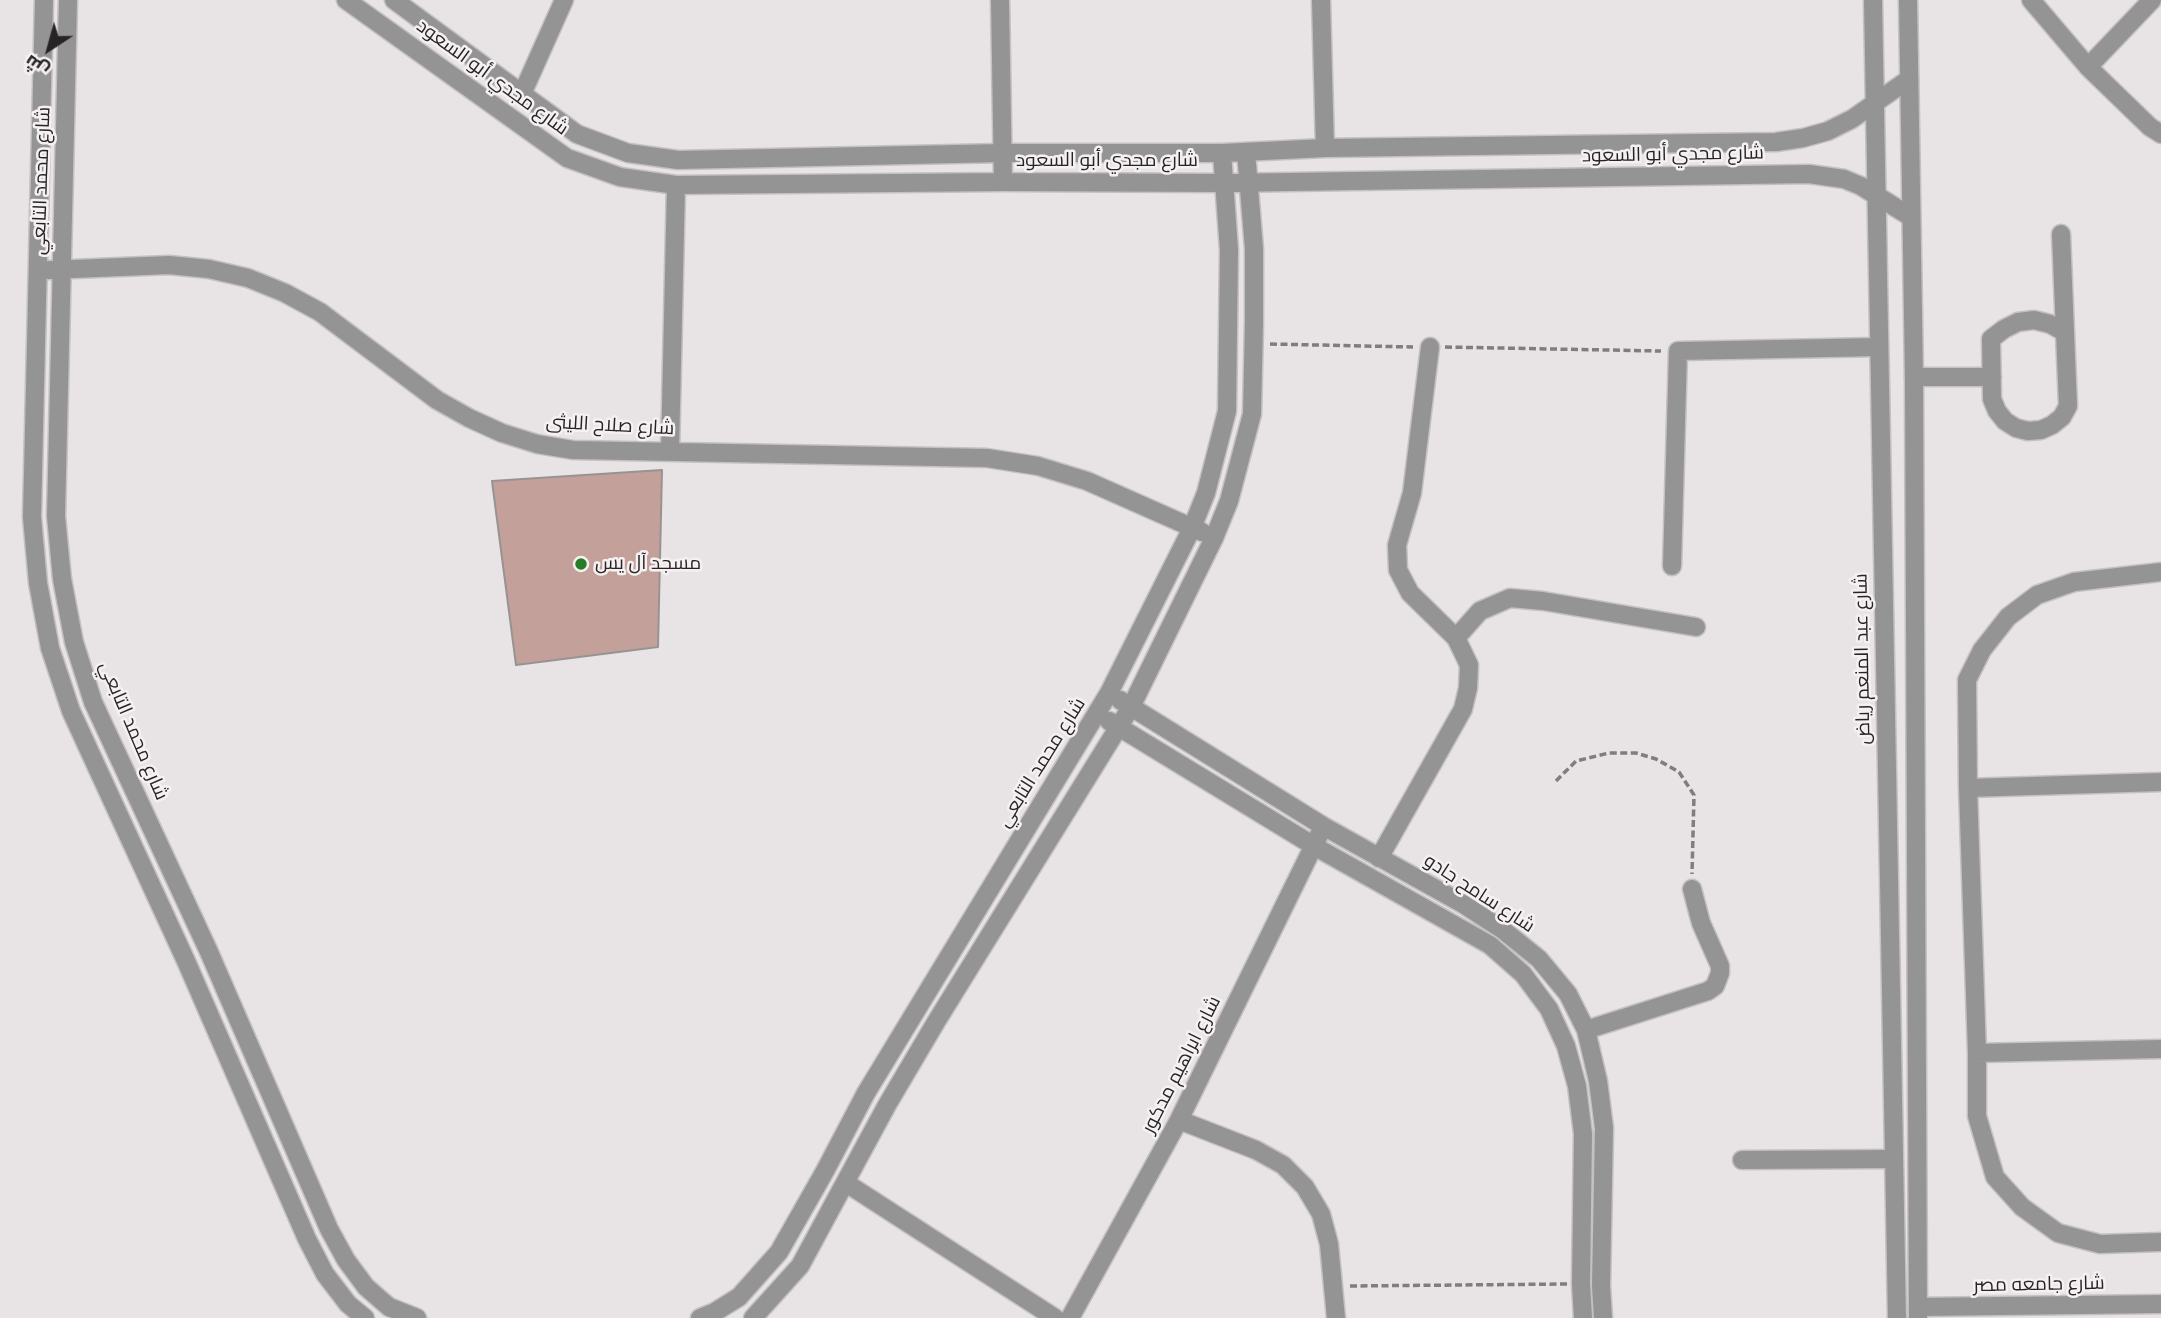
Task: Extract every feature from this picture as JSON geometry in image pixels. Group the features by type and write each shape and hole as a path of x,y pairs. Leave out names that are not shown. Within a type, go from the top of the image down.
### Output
{"street":[{"name":"شارع محمد التابعي","path":"44,0 32,517 37,583 50,648 71,711 186,961 307,1239 325,1274 348,1304 365,1318"},
{"name":"شارع محمد التابعي","path":"68,0 56,516 62,579 74,642 93,702 209,951 329,1229 346,1261 366,1287 389,1307 417,1318"},
{"name":"شارع مجدي أبو السعود","path":"346,0 568,158 620,177 676,186 1003,181 1225,183 1827,175 1844,179 1911,217"},
{"name":"شارع مجدي أبو السعود","path":"394,0 578,134 628,153 678,160 1002,153 1222,153 1325,148 1789,140 1828,131 1852,119 1909,79"},
{"path":"522,94 564,0"},
{"path":"1000,0 1003,181"},
{"path":"1321,0 1325,148"},
{"name":"شارع عبد المنعم رياض","path":"1873,0 1896,1313"},
{"path":"1908,0 1914,377 1918,1313"},
{"path":"2031,0 2088,67 2150,127 2161,134"},
{"path":"2088,67 2152,0"},
{"path":"1749,142 1750,174"},
{"path":"753,1318 800,1266 887,1105 1131,706 1214,538 1229,501 1251,414 1254,249 1246,152"},
{"name":"شارع محمد التابعي","path":"700,1318 739,1297 779,1252 866,1093 1098,714 1192,528 1206,493 1227,411 1229,262 1222,153"},
{"path":"670,451 676,186"},
{"path":"2061,234 2068,406 2062,417 2041,430 2016,428 2005,421 1992,399 1991,339 2004,328 2018,322 2034,320 2064,331"},
{"name":"شارع صلاح الليثى","path":"36,271 169,265 209,269 248,278 285,293 320,312 438,400 469,418 502,433 537,444 573,450 987,458 1038,466 1087,481 1214,538"},
{"path":"1380,858 1463,709 1468,688 1469,665 1455,638 1410,593 1398,570 1397,545 1412,493 1430,347"},
{"path":"1672,566 1678,351 1879,347"},
{"path":"1914,377 1992,377"},
{"path":"2161,572 2074,582 2037,594 2008,617 1982,650 1968,680 1968,788 1977,1116 1995,1177 2021,1207 2058,1233 2099,1244 2161,1242"},
{"path":"1455,638 1480,611 1510,598 1543,601 1696,627"},
{"name":"شارع سامح جادو","path":"1109,694 1323,826 1463,904 1503,930 1539,959 1568,994 1586,1030 1598,1081 1604,1128 1601,1286 1603,1318"},
{"name":"شارع سامح جادو","path":"1098,714 1314,846 1490,945 1523,974 1549,1009 1566,1046 1577,1086 1583,1171 1583,1318"},
{"path":"1968,788 2161,782"},
{"name":"شارع ابراهيم مدكور","path":"1070,1318 1179,1120 1323,826"},
{"path":"1586,1030 1708,991 1715,986 1720,966 1701,923 1692,889"},
{"path":"1977,1053 2161,1049"},
{"path":"866,1093 887,1105"},
{"path":"1179,1120 1256,1150 1283,1165 1306,1187 1321,1213 1329,1244 1336,1318"},
{"path":"1742,1160 1892,1159"},
{"path":"846,1183 1055,1318"},
{"name":"شارع جامعه مصر","path":"1896,1313 2161,1304"}],"path":[{"path":"1254,344 1678,351"},
{"path":"1556,781 1576,761 1609,753 1636,753 1656,759 1679,772 1694,796 1692,889"},
{"path":"1334,1286 1581,1284"}],"building":[{"name":"مسجد آل يس","path":"662,470 658,647 516,665 492,481"}],"place":[{"name":"مسجد آل يس","path":"581,564"}]}
